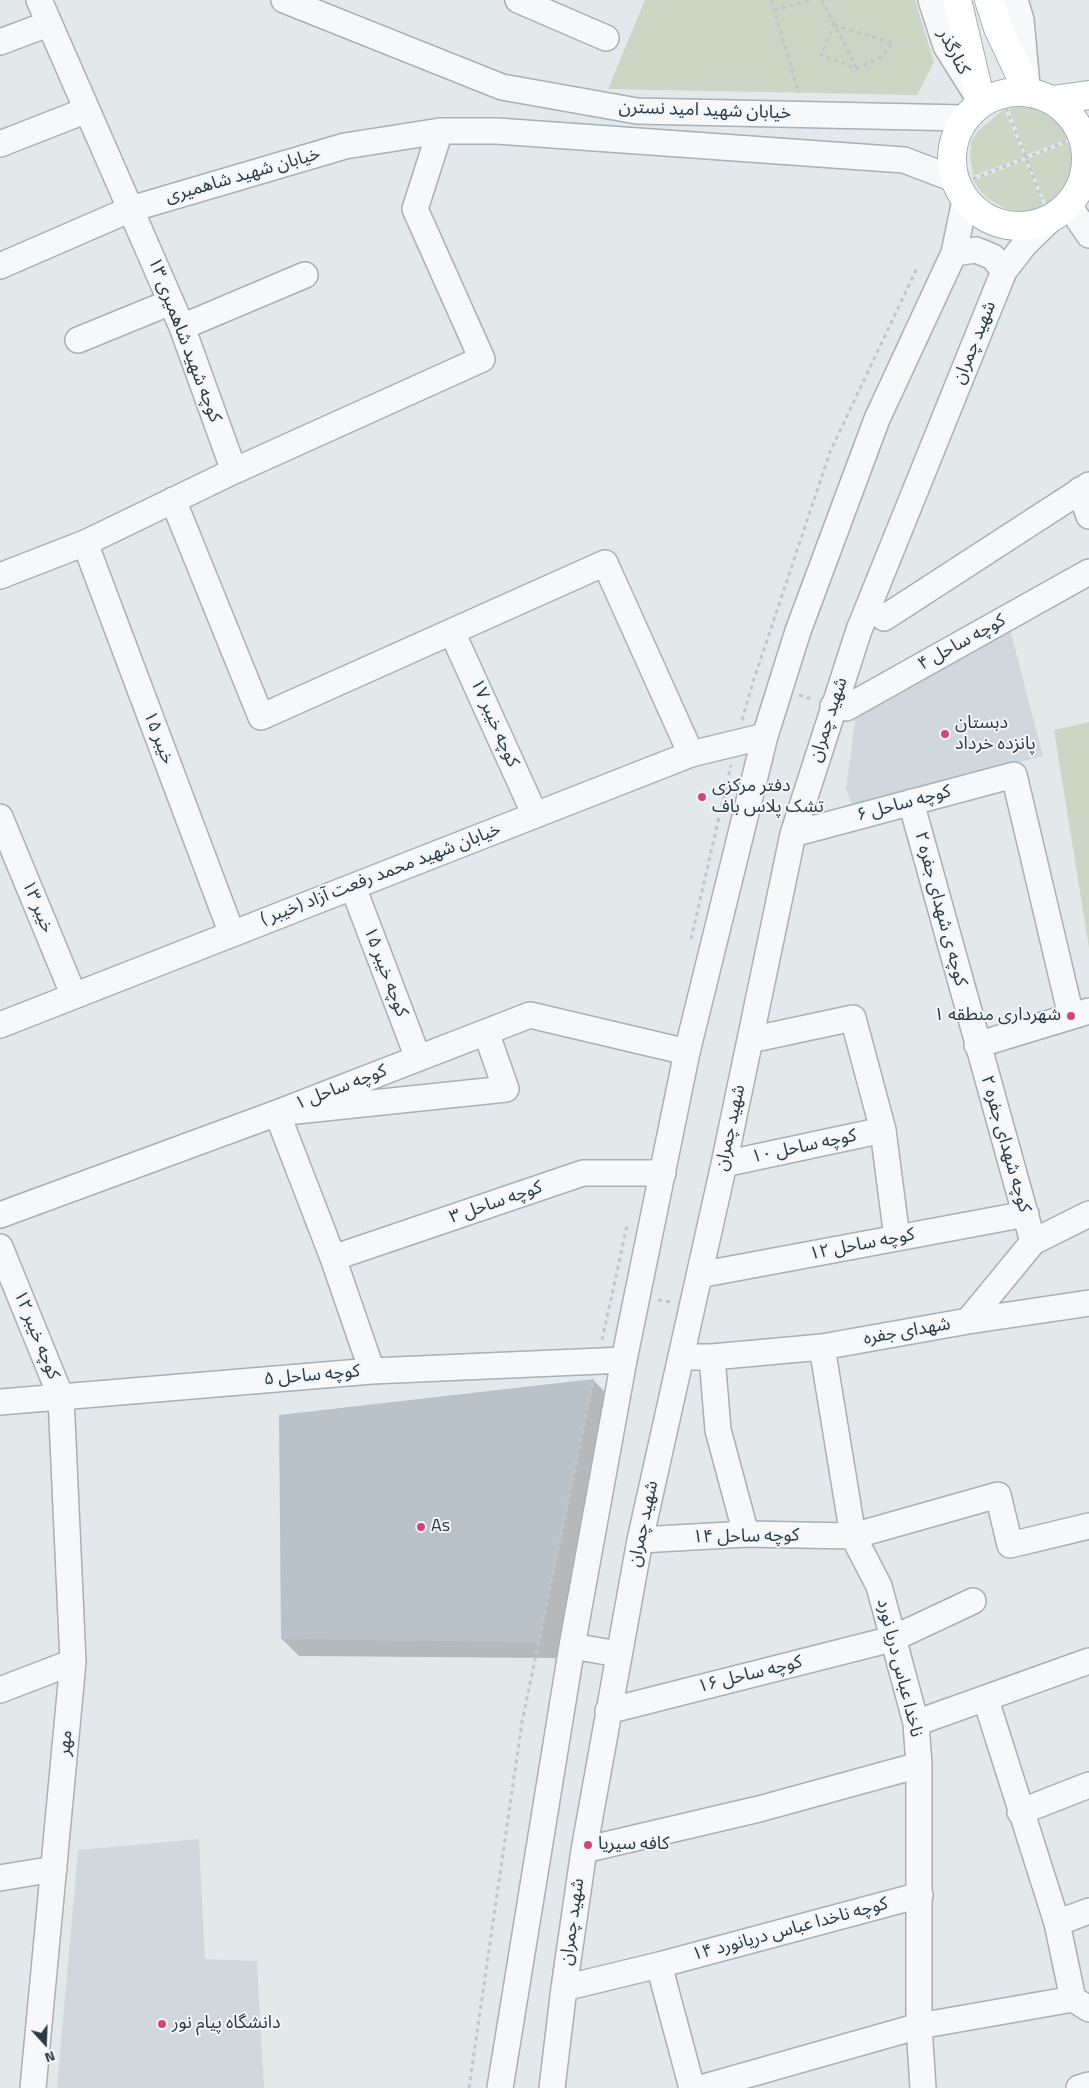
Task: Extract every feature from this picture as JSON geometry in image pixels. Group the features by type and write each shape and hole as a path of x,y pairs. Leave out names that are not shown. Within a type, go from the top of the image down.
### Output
{"main road":[{"path":"957,0 984,110"},
{"path":"989,0 998,28 1040,96 1067,112 1079,129 1088,167 1080,187 1031,225 1007,225 984,216 964,186 951,152 955,136 1004,93 1040,96 1089,95"}],"street":[{"name":"کوچه شهید شاهمیری ۱۳","path":"38,0 182,327 234,472"},
{"name":"خیابان شهید امید نسترن","path":"284,0 502,87 637,111 802,115 984,110"},
{"path":"518,0 606,38"},
{"name":"کنارگذر","path":"931,0 946,46 984,110"},
{"path":"1015,0 1040,96 1089,86"},
{"path":"0,42 48,24"},
{"path":"0,144 87,110"},
{"path":"634,141 637,111"},
{"name":"خیابان شهید امید نسترن","path":"497,131 904,160 964,186"},
{"name":"خیابان شهید شاهمیری","path":"0,266 131,209 345,146 440,132 497,131"},
{"path":"0,576 85,542 482,359 415,209 440,132"},
{"path":"500,2088 572,1646 624,1360 687,1052 765,736 798,631 878,419 954,253 964,186"},
{"path":"1055,207 1089,235"},
{"name":"شهید چمران","path":"552,2088 584,1850 618,1654 640,1540 724,1164 793,834 862,621 1004,271 1055,207"},
{"path":"954,253 976,250 993,257 1004,271"},
{"path":"182,327 306,275"},
{"path":"78,340 171,302"},
{"path":"884,618 1084,488 1089,516"},
{"path":"173,500 260,717 605,563 691,754"},
{"name":"خیبر ۱۵","path":"85,542 232,934"},
{"name":"کوچه ساحل ۴","path":"833,706 846,708 1089,572"},
{"name":"کوچه خیبر ۱۷","path":"452,632 535,815"},
{"name":"( خیبر) خیابان شهید محمد رفعت آزاد","path":"0,1025 691,754 765,736"},
{"name":"کوچه ساحل ۶","path":"793,834 1014,775 1080,1014"},
{"name":"کوچه ی شهدای جفره ۲","path":"911,802 977,1045"},
{"name":"خیبر ۱۳","path":"0,817 74,996"},
{"name":"کوچه خیبر ۱۵","path":"353,887 418,1058"},
{"name":"کوچه ساحل ۱","path":"0,1215 277,1113 530,1014 687,1052"},
{"path":"977,1045 1080,1014"},
{"path":"750,1040 853,1018 883,1130 897,1238"},
{"path":"372,1371 333,1258 277,1113 506,1089 486,1032"},
{"name":"کوچه شهدای جفره ۲","path":"977,1045 1033,1242"},
{"name":"کوچه ساحل ۱۰","path":"724,1164 883,1130"},
{"name":"کوچه ساحل ۳","path":"333,1258 583,1173 663,1174"},
{"name":"کوچه ساحل ۱۲","path":"699,1275 1026,1214"},
{"name":"شهدای جفره","path":"681,1357 712,1358 822,1347 968,1321 1033,1242 1089,1214"},
{"name":"کوچه خیبر ۱۲","path":"0,1246 61,1396"},
{"path":"968,1321 1089,1303"},
{"name":"ناخدا عباس دریا نورد","path":"822,1347 853,1536 879,1586 916,1723 919,1765 919,2026 923,2088"},
{"path":"712,1358 718,1430 746,1534"},
{"name":"کوچه ساحل ۵","path":"0,1402 372,1371 624,1360"},
{"name":"مهر","path":"33,2088 73,1662 61,1396"},
{"name":"کوچه ساحل ۱۴","path":"640,1540 746,1534 853,1536 998,1495 1010,1545 1089,1526"},
{"name":"کوچه ساحل ۱۶","path":"608,1711 892,1639 973,1601"},
{"path":"572,1646 618,1654"},
{"path":"916,1723 986,1700 1089,1661"},
{"path":"0,1690 73,1662"},
{"path":"701,2088 919,2026 1081,2004 986,1700"},
{"path":"584,1850 759,1809 919,1765"},
{"path":"1020,1812 1089,1785"},
{"path":"0,1878 54,1869"},
{"name":"کوچه ناخدا عباس دریانورد ۱۴","path":"564,1988 659,1965 920,1895"},
{"path":"1057,1923 1089,1911"},
{"path":"659,1965 692,2088"}],"path":[{"path":"771,0 800,98 802,115"},
{"path":"774,10 809,0"},
{"path":"822,0 857,70"},
{"path":"834,25 893,43 882,58 857,70 821,55 834,25"},
{"path":"984,110 1025,158 1055,207"},
{"path":"964,186 1074,138"},
{"path":"614,1289 637,1296 692,1306"}],"shaded area":[{"name":"دبستان پانزده خرداد","path":"1010,629 1043,756 853,806 846,789 856,713"},
{"name":"دانشگاه پیام نور","path":"199,1839 205,1959 257,1961 264,2088 57,2088 78,1850"}],"green space":[{"path":"645,0 915,0 934,62 917,95 608,89"},
{"path":"1018,107 1047,109 1063,121 1073,137 1026,155 1009,109"},
{"path":"1004,109 1024,157 973,176 970,156 971,142 977,132"},
{"path":"1077,139 1078,163 1074,179 1062,197 1048,208 1027,159"},
{"path":"1025,160 1045,209 1029,213 1006,209 990,200 981,192 974,181"},
{"path":"1089,722 1089,948 1054,730"}],"building":[{"name":"As","path":"594,1379 539,1642 281,1639 279,1415"}],"place":[{"name":"دبستان پانزده خرداد","path":"945,734"},
{"name":"دفتر مرکزی تشک پلاس باف","path":"702,797"},
{"name":"شهرداری منطقه ١","path":"1071,1016"},
{"name":"As","path":"421,1527"},
{"name":"کافه سیریا","path":"588,1845"},
{"name":"دانشگاه پیام نور","path":"162,2024"}]}
